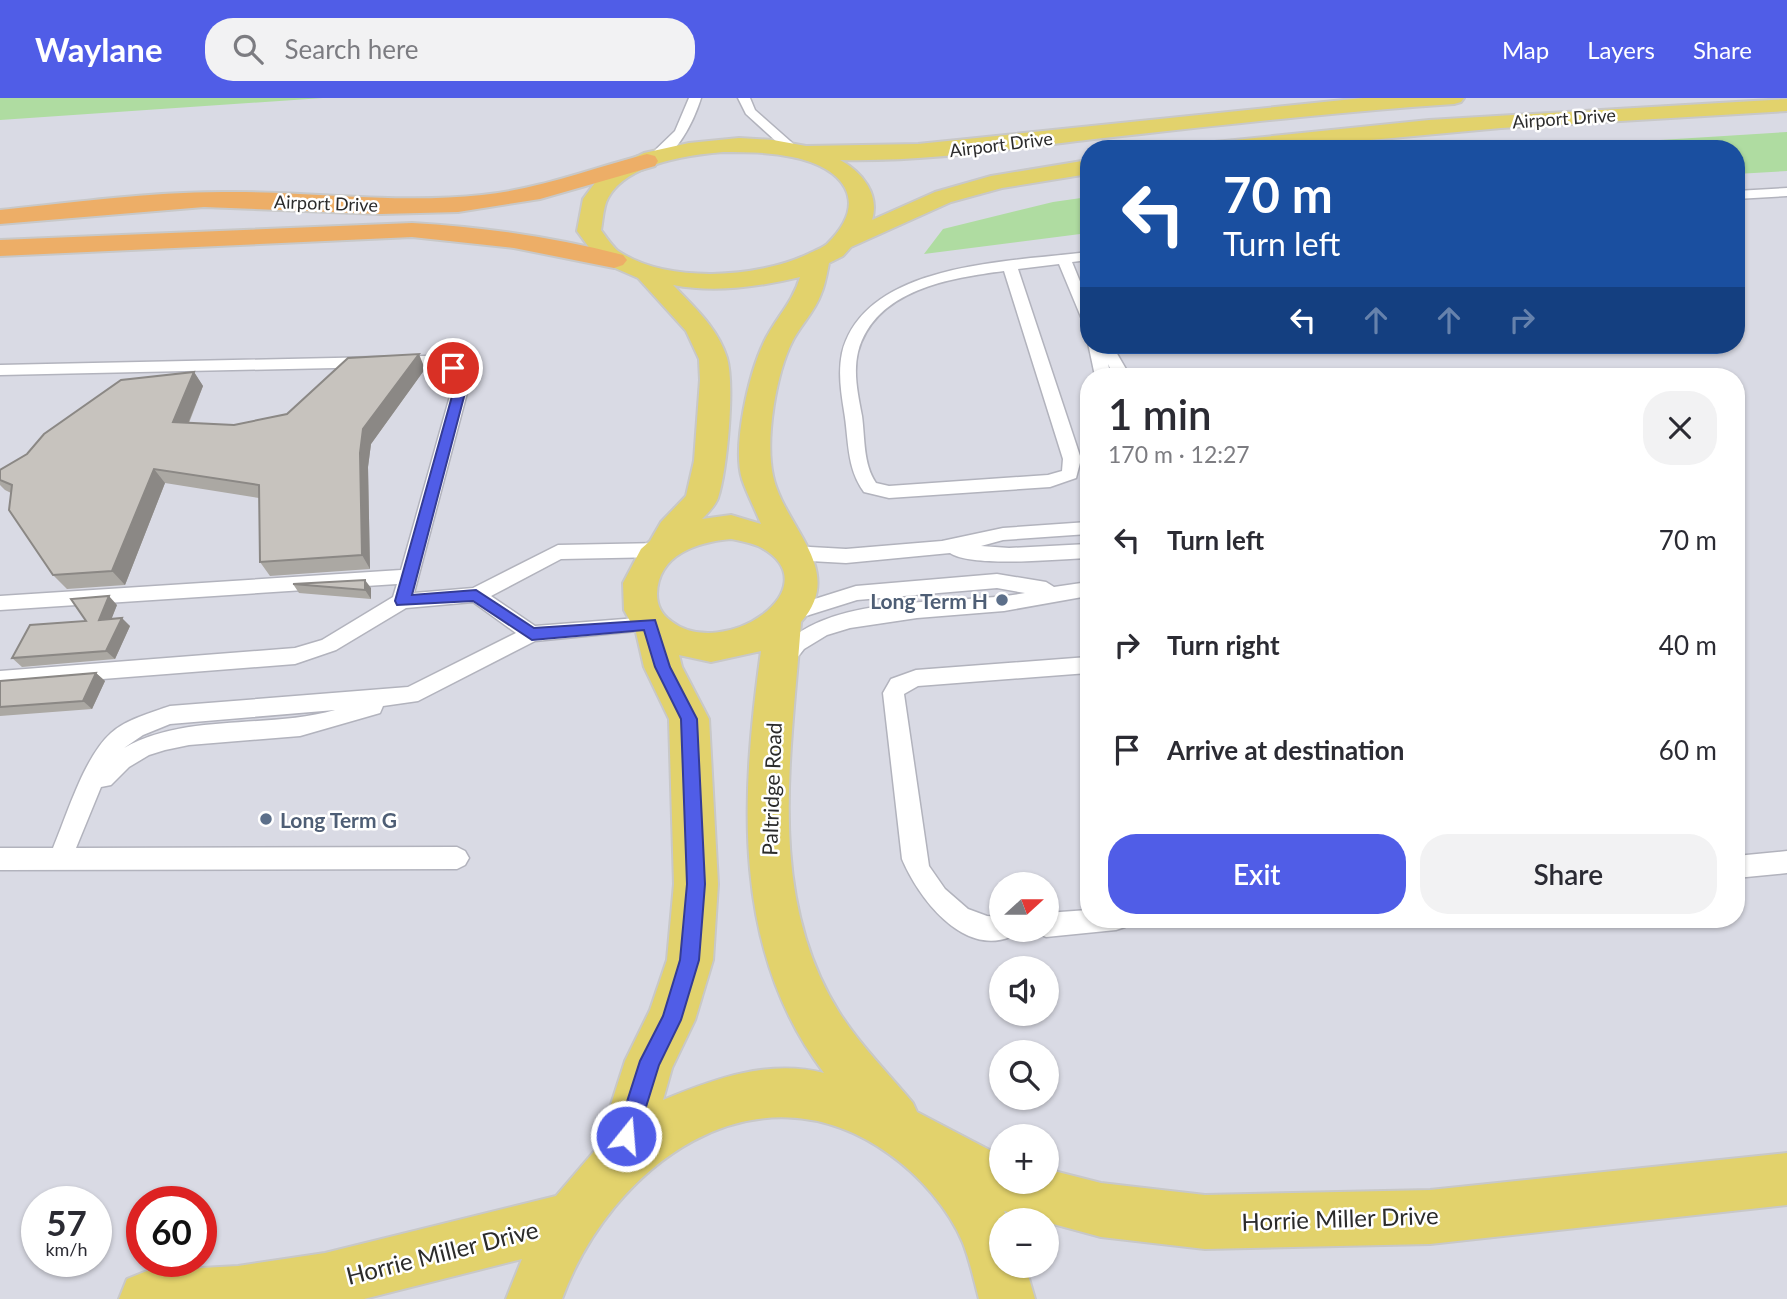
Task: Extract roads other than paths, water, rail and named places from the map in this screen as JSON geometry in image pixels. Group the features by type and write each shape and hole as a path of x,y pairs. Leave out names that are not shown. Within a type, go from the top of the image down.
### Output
{"highway":[{"name":"Airport Drive","path":"0,217 191,200 406,207 457,205 545,193 584,183 650,160"},
{"name":"Airport Drive","path":"0,248 412,230 469,232 527,240 614,260"}],"main road":[{"name":"Airport Drive","path":"796,151 866,154 950,151 1263,114 1454,98"},
{"name":"Airport Drive","path":"1284,140 1423,127 1787,105"},
{"path":"663,548 673,530 701,500 710,461 715,380 713,359 699,328 648,274 614,260 599,248 591,235 588,221 590,207 611,181 650,160 687,150 723,145 772,147 796,151 835,167 858,189 863,201 862,215 845,241"},
{"name":"Airport Drive","path":"648,274 684,281 722,282 773,276 817,260 845,241 943,197 999,181 1080,168"},
{"path":"791,552 774,538 754,530 731,527 707,529 684,536 663,548 649,562 640,578 637,595 641,612 651,625 670,639 693,646 719,647 745,643 768,633 787,618 799,601 803,583 800,565 791,552 757,477 756,436 761,393 778,342 807,295 817,260"},
{"name":"Paltridge Road","path":"787,618 776,677 766,816 770,874 778,919 798,983 822,1029 904,1131"},
{"path":"619,1161 650,1061 671,1020 690,960 696,884 689,719 663,667 651,625"},
{"path":"534,1299 543,1272 570,1220 619,1161 664,1126 714,1103 765,1092 816,1095 863,1108 904,1131 943,1167 975,1210 997,1259 1007,1299"},
{"name":"Horrie Miller Drive","path":"904,1131 999,1183 1101,1210 1205,1222 1430,1217 1787,1179"},
{"name":"Horrie Miller Drive","path":"147,1299 238,1294 325,1282 570,1220"}],"lane":[{"path":"650,160 679,137 688,121 695,98"},
{"path":"744,98 751,112 796,151"},
{"path":"1745,194 1787,192"},
{"path":"1010,267 1072,459 1070,474 1050,481 916,491 889,492 870,488 861,474 848,373 853,340 861,328 886,302 924,281 952,274 1080,257"},
{"path":"1064,259 1080,298"},
{"path":"0,370 426,361 453,368 460,377 460,389 402,601"},
{"path":"791,552 846,556 942,548 1003,534 1080,529"},
{"path":"0,679 295,656 330,645 402,601 476,595 558,552 663,548"},
{"path":"942,548 1009,555 1080,551"},
{"path":"0,603 409,576"},
{"path":"787,618 856,593 997,582 1059,591"},
{"path":"776,677 784,658 793,647 816,632 852,619 1004,604 1059,591 1080,590"},
{"path":"476,595 532,634"},
{"path":"60,859 88,797 113,765 152,742 316,724 411,695 532,634 651,625"},
{"path":"989,928 976,927 959,916 921,879 914,859 893,693 898,685 916,678 1080,666"},
{"path":"0,859 457,858"},
{"path":"1745,866 1787,862"},
{"path":"1059,924 1080,922"}],"place":[{"name":"Long Term H","path":"1002,600"},
{"name":"Long Term G","path":"266,819"}]}
